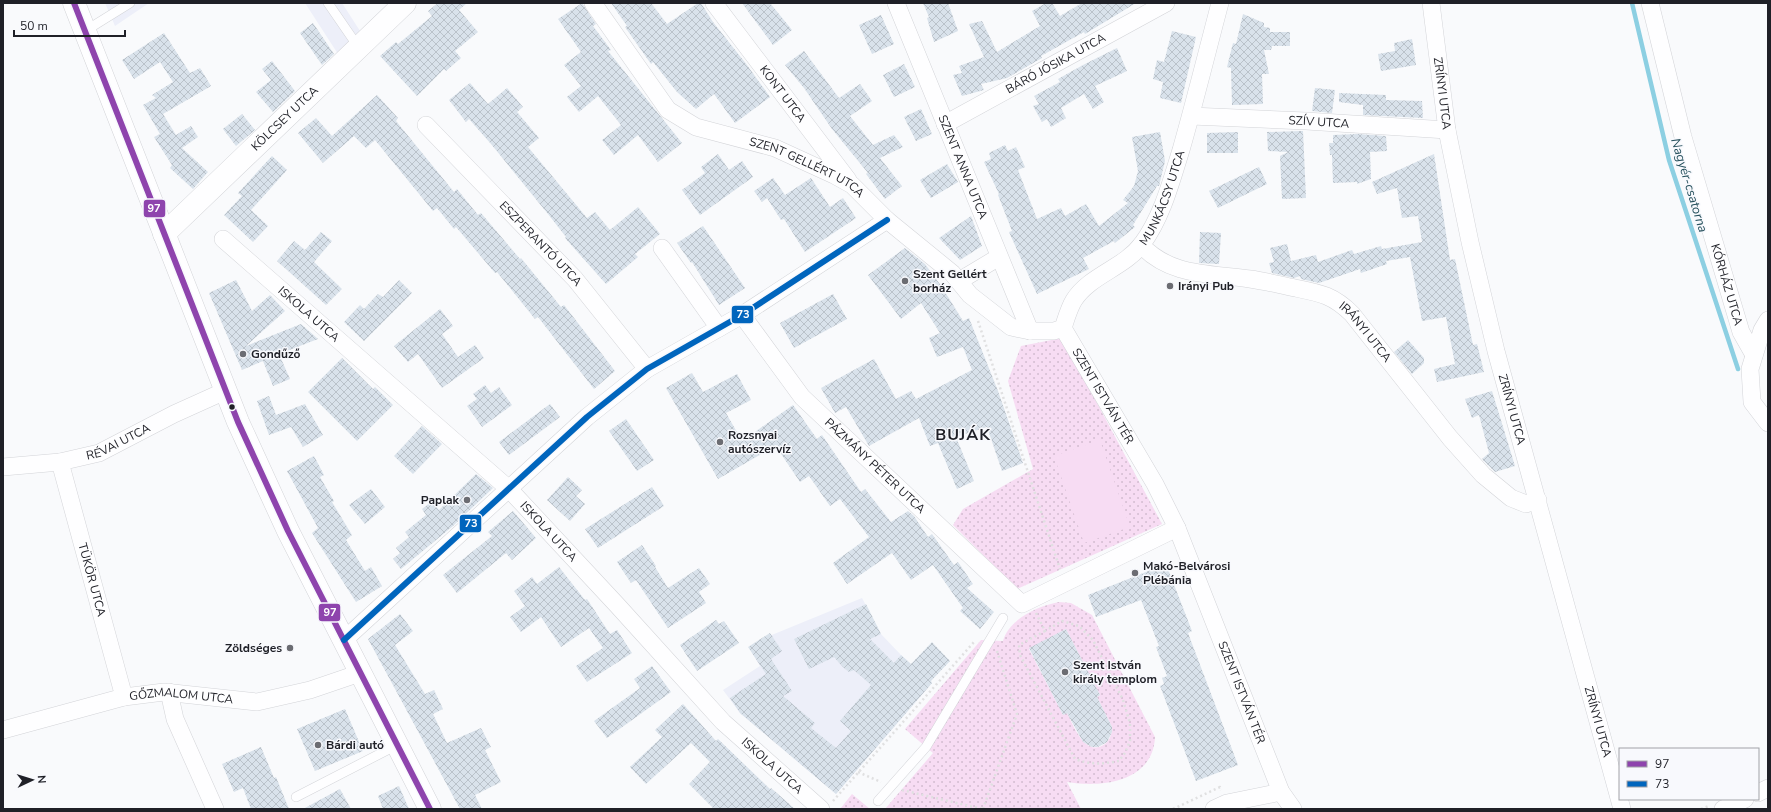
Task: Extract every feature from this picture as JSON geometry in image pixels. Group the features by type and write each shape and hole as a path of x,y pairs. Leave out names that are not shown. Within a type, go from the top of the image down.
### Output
{"main road":[{"path":"74,3 225,391 288,531 430,809"},
{"name":"KÖLCSEY UTCA","path":"164,234 405,3"}],"street":[{"name":"SZENT GELLÉRT UTCA","path":"593,3 668,110 696,127 775,148 834,175 852,185 887,220 952,273 970,296 1011,328 1030,331"},
{"name":"KONT UTCA","path":"714,3 852,185"},
{"name":"SZENT ANNA UTCA","path":"896,3 1030,331"},
{"name":"BÁRÓ JÓSIKA UTCA","path":"945,124 1166,3"},
{"name":"MUNKÁCSY UTCA","path":"1063,328 1073,300 1085,287 1121,263 1141,245 1157,219 1170,186 1191,116 1220,3"},
{"name":"ZRÍNYI UTCA","path":"1432,3 1447,130 1470,242 1494,343 1619,798"},
{"name":"KÓRHÁZ UTCA","path":"1650,3 1687,152 1741,332 1754,355"},
{"name":"SZÍV UTCA","path":"1191,116 1306,121 1447,130"},
{"name":"ESZPERANTÓ UTCA","path":"426,125 575,279 647,369"},
{"path":"344,640 587,417 647,369 742,315 887,220"},
{"name":"ISKOLA UTCA","path":"223,239 509,489 723,722 826,806"},
{"name":"IRÁNYI UTCA","path":"1141,245 1159,261 1190,272 1250,279 1318,292 1335,299 1352,314 1450,438 1483,474 1512,498 1526,504 1538,500"},
{"path":"662,248 719,328"},
{"path":"959,281 1000,257"},
{"name":"PÁZMÁNY PÉTER UTCA","path":"742,315 802,397 1025,602"},
{"name":"KÓRHÁZ UTCA","path":"1768,320 1762,330 1750,369 1752,402 1768,423"},
{"path":"1030,331 1054,331 1063,328"},
{"name":"SZENT ISTVÁN TÉR","path":"1063,328 1155,484 1177,528 1281,792 1293,809"},
{"name":"RÉVAI UTCA","path":"3,467 60,462 99,453 174,414 225,391"},
{"name":"TÜKÖR UTCA","path":"60,462 124,697"},
{"path":"1025,602 1177,528"},
{"name":"GŐZMALOM UTCA","path":"3,730 124,697 169,692 257,702 310,690 360,673"},
{"path":"169,692 175,719 215,809"},
{"path":"1759,792 1768,788"},
{"path":"1214,809 1227,803 1281,792"},
{"path":"1723,809 1743,800"}],"lane":[{"path":"85,32 130,3"},
{"path":"328,3 359,48"},
{"path":"878,801 926,747 1003,618"},
{"path":"296,797 397,745"}],"path":[{"path":"970,296 1064,583"},
{"path":"1025,602 1045,631"},
{"path":"1062,621 1079,626 1093,640 1123,700 1130,723 1130,741 1125,753 1119,761 1101,765 1075,759 1020,655 1019,645 1045,631 1062,621"},
{"path":"826,806 858,772 964,651 975,641"},
{"path":"858,772 891,786 982,809 1017,714 996,648"}],"shaded area":[{"path":"105,3 149,3 115,26"},
{"path":"305,3 342,3 362,34 338,54"},
{"path":"1062,338 1162,524 1017,589 953,525 963,509 1033,469 1008,381 1021,346"},
{"path":"1100,440 1130,527 1084,543 1054,456"},
{"path":"862,598 881,634 901,655 932,683 836,794 740,713 723,690 760,666 752,653 762,639"},
{"path":"1059,602 1071,603 1092,615 1155,737 1152,752 1145,764 1136,773 1123,779 1110,782 1081,784 1067,782 1081,809 885,809 933,753 905,729 981,640 1003,641 1011,626 1018,620 1034,610","holes":["1066,629 1100,695 1097,697 1112,727 1112,732 1105,744 1098,747 1092,747 1081,739 1067,713 1063,715 1029,649"]},
{"path":"852,794 870,809 840,809"}],"building":[{"path":"438,3 467,3 459,10 478,32 455,51 461,58 446,71 444,69 417,96 380,56 396,42 398,44 432,16 428,11"},
{"path":"582,3 596,24 593,26 611,50 608,51 682,143 658,162 638,135 614,155 602,140 621,125 598,96 579,112 567,97 581,86 564,65 581,52 558,19"},
{"path":"611,3 651,3 667,24 698,3 701,3 713,22 770,97 735,123 714,94 696,109 677,92 653,62 651,64 625,27 627,26"},
{"path":"742,3 770,3 792,30 773,45"},
{"path":"923,3 948,3 958,31 934,42 927,18 929,17"},
{"path":"1046,3 1052,3 1060,16 1082,3 1136,3 1085,34 1084,32 1041,56 1042,58 1007,78 981,84 984,90 962,96 953,75 962,73 959,66 984,57 969,24 982,21 997,52 1040,26 1032,11"},
{"path":"1243,14 1264,23 1264,27 1270,28 1270,32 1290,32 1290,46 1272,46 1271,50 1264,50 1269,74 1262,74 1263,104 1232,105 1231,68 1227,67 1233,43 1236,44"},
{"path":"881,15 894,44 872,54 859,25"},
{"path":"313,23 334,54 322,65 300,33"},
{"path":"1172,31 1196,37 1181,103 1160,98 1163,82 1153,79 1157,60 1164,62"},
{"path":"164,33 190,73 200,68 211,86 163,114 176,135 191,126 198,137 182,148 208,172 193,189 170,168 172,165 154,137 160,134 143,105 156,98 152,95 173,82 160,62 134,79 122,60"},
{"path":"1412,39 1416,65 1381,71 1378,54 1395,51 1394,43"},
{"path":"1117,48 1127,71 1095,86 1104,102 1093,109 1084,94 1061,108 1066,118 1051,127 1047,119 1042,122 1033,106 1039,104 1034,96 1060,82 1058,79"},
{"path":"804,51 839,98 860,84 872,101 850,116 873,145 894,135 903,147 880,158 902,186 885,199 866,174 868,173 832,129 804,88 785,65"},
{"path":"272,61 295,91 273,112 256,92 271,80 262,69"},
{"path":"904,64 915,87 894,97 883,75"},
{"path":"470,83 488,104 507,88 523,107 517,112 539,138 528,147 587,218 595,212 610,230 638,207 660,234 635,254 638,257 606,284 565,238 566,237 548,214 491,144 469,119 466,122 449,100"},
{"path":"1315,88 1335,90 1332,113 1312,111"},
{"path":"1339,93 1386,95 1386,100 1422,101 1423,118 1363,115 1363,105 1339,102"},
{"path":"377,95 398,118 396,121 454,192 457,189 478,215 481,213 520,259 521,258 561,307 564,305 615,371 594,389 538,317 535,319 497,272 495,273 456,227 454,229 437,208 433,211 375,140 366,148 354,136 323,163 298,133 316,118 332,136"},
{"path":"921,109 932,134 916,141 904,117"},
{"path":"242,114 255,130 236,146 223,129"},
{"path":"1303,131 1306,198 1282,199 1280,156 1288,152 1268,151 1267,132"},
{"path":"1160,132 1165,161 1159,186 1157,186 1133,225 1135,227 1115,243 1114,241 1083,258 1089,269 1037,294 1009,232 1012,231 998,195 999,194 984,162 991,159 989,153 1005,145 1008,151 1016,147 1025,167 1018,170 1037,219 1061,208 1065,216 1086,204 1099,226 1128,203 1123,200 1134,186 1138,171 1132,137"},
{"path":"1238,132 1238,153 1207,153 1207,133"},
{"path":"1358,134 1386,136 1387,151 1370,152 1371,179 1357,184 1357,182 1333,183 1332,155 1330,155 1329,143 1333,143 1333,135"},
{"path":"718,154 729,170 742,161 753,177 700,215 682,190 705,173 701,167"},
{"path":"1434,154 1450,260 1455,259 1473,345 1477,344 1484,372 1437,382 1434,369 1455,364 1446,317 1422,321 1410,257 1386,261 1387,264 1361,273 1360,269 1319,283 1301,279 1300,276 1294,278 1272,273 1269,263 1274,262 1270,248 1287,244 1291,261 1316,255 1318,262 1352,250 1354,254 1381,246 1382,249 1422,242 1418,216 1402,218 1397,188 1377,194 1372,182"},
{"path":"272,156 287,170 251,210 268,226 253,242 224,215 242,196 238,193"},
{"path":"947,164 958,182 931,198 920,180"},
{"path":"1259,167 1267,184 1218,208 1209,191"},
{"path":"773,178 785,195 811,178 830,207 843,198 856,218 805,252 784,219 781,220 767,198 762,202 754,191"},
{"path":"971,216 982,246 960,260 939,238"},
{"path":"703,226 745,288 719,305 692,262 691,263 677,243"},
{"path":"321,232 332,241 314,262 342,289 326,305 277,261 294,241 305,250"},
{"path":"1200,232 1221,233 1219,264 1199,263"},
{"path":"905,248 925,264 942,287 963,321 969,318 998,391 1023,463 1002,471 987,427 956,437 974,481 957,489 938,443 930,446 919,418 869,446 846,407 835,413 821,388 874,359 896,399 911,391 916,399 972,370 963,347 937,357 929,338 940,333 921,303 901,319 868,275"},
{"path":"236,280 252,311 270,295 285,311 246,346 301,324 318,339 279,354 290,379 273,386 263,361 242,370 209,293"},
{"path":"399,280 412,293 364,341 344,322 360,305 364,309 378,294 383,297"},
{"path":"833,294 847,319 794,348 780,323"},
{"path":"440,309 453,326 442,334 458,357 475,345 484,358 442,388 418,354 408,362 394,346"},
{"path":"1408,340 1424,358 1424,363 1412,374 1394,352"},
{"path":"342,358 373,389 375,387 393,405 357,441 308,392"},
{"path":"692,373 703,392 737,374 751,400 726,413 742,441 793,405 817,439 822,435 861,492 865,489 891,522 908,511 914,516 928,537 932,534 954,565 958,562 973,584 967,588 994,612 980,629 960,611 963,608 933,565 911,580 892,553 847,584 833,563 869,537 840,499 830,506 809,476 800,482 777,448 771,452 770,449 718,479 666,388"},
{"path":"485,385 491,393 499,387 512,405 482,427 467,406 477,399 473,394"},
{"path":"1492,391 1515,466 1495,472 1482,459 1489,453 1479,415 1472,418 1465,399"},
{"path":"269,396 276,415 305,404 323,435 303,447 291,427 269,435 257,401"},
{"path":"550,404 560,417 509,455 499,442"},
{"path":"626,419 654,460 637,471 609,431"},
{"path":"422,426 442,444 413,474 394,456"},
{"path":"314,456 324,475 320,477 334,501 332,502 352,535 346,540 365,571 371,567 382,586 356,602 312,533 318,528 287,471"},
{"path":"476,474 493,488 453,526 401,569 393,559 400,553 396,548 409,537 405,532 426,515 422,509 432,501 439,510"},
{"path":"568,477 582,490 576,496 585,504 570,521 547,500"},
{"path":"652,487 664,506 598,548 585,529"},
{"path":"371,489 385,507 365,524 349,505"},
{"path":"513,511 536,538 512,560 506,553 457,593 443,575 492,536 488,532"},
{"path":"642,545 668,588 699,568 710,584 699,592 706,603 668,628 636,580 631,583 617,562"},
{"path":"1166,564 1192,631 1188,633 1238,765 1196,781 1160,686 1164,684 1162,678 1167,676 1156,647 1159,646 1141,600 1096,617 1088,595"},
{"path":"559,567 585,600 587,599 610,634 617,630 632,653 587,682 576,666 603,648 589,628 561,647 541,617 521,632 510,617 525,606 514,591 532,577 537,584"},
{"path":"866,604 881,634 870,639 894,663 901,655 911,664 932,642 950,661 931,681 932,683 836,794 740,713 730,698 766,674 748,647 770,633 782,651 771,659 792,691 783,696 815,723 811,728 836,748 851,731 840,721 871,685 854,670 849,672 834,657 809,669 794,639"},
{"path":"400,614 413,631 395,645 425,694 434,690 443,709 433,714 447,743 481,728 491,747 485,750 501,782 475,795 482,809 460,809 368,639"},
{"path":"716,620 719,624 724,621 739,643 697,671 680,645"},
{"name":"Szent István király templom","path":"1066,629 1100,695 1097,697 1112,727 1112,732 1107,742 1098,747 1092,747 1083,742 1067,713 1063,715 1029,648"},
{"path":"652,666 671,692 607,738 594,721 640,688 634,679"},
{"path":"683,704 716,741 718,739 770,789 771,788 795,809 714,809 689,784 710,762 691,743 646,784 630,767 662,737 655,730"},
{"path":"345,709 363,751 315,771 297,729"},
{"path":"261,747 274,778 276,777 289,809 251,809 243,788 234,792 222,764"},
{"path":"399,786 409,809 383,809 378,796"},
{"path":"340,789 351,809 303,809"}],"waterway":[{"name":"Nagyér-csatorna","path":"1632,3 1669,160 1738,369"}],"transit line":[{"name":"97","path":"74,3 238,422 288,531 430,809"},
{"name":"73","path":"344,640 587,417 647,369 742,315 887,220"}],"place":[{"name":"Szent Gellért borház","path":"905,281"},
{"name":"Irányi Pub","path":"1170,286"},
{"name":"Gondűző","path":"243,354"},
{"name":"Rozsnyai autószervíz","path":"720,442"},
{"name":"Paplak","path":"467,500"},
{"name":"Makó-Belvárosi Plébánia","path":"1135,573"},
{"name":"Zöldséges","path":"290,648"},
{"name":"Szent István király templom","path":"1065,672"},
{"name":"Bárdi autó","path":"318,745"}],"district":[{"name":"BUJÁK","path":"963,434"}]}
